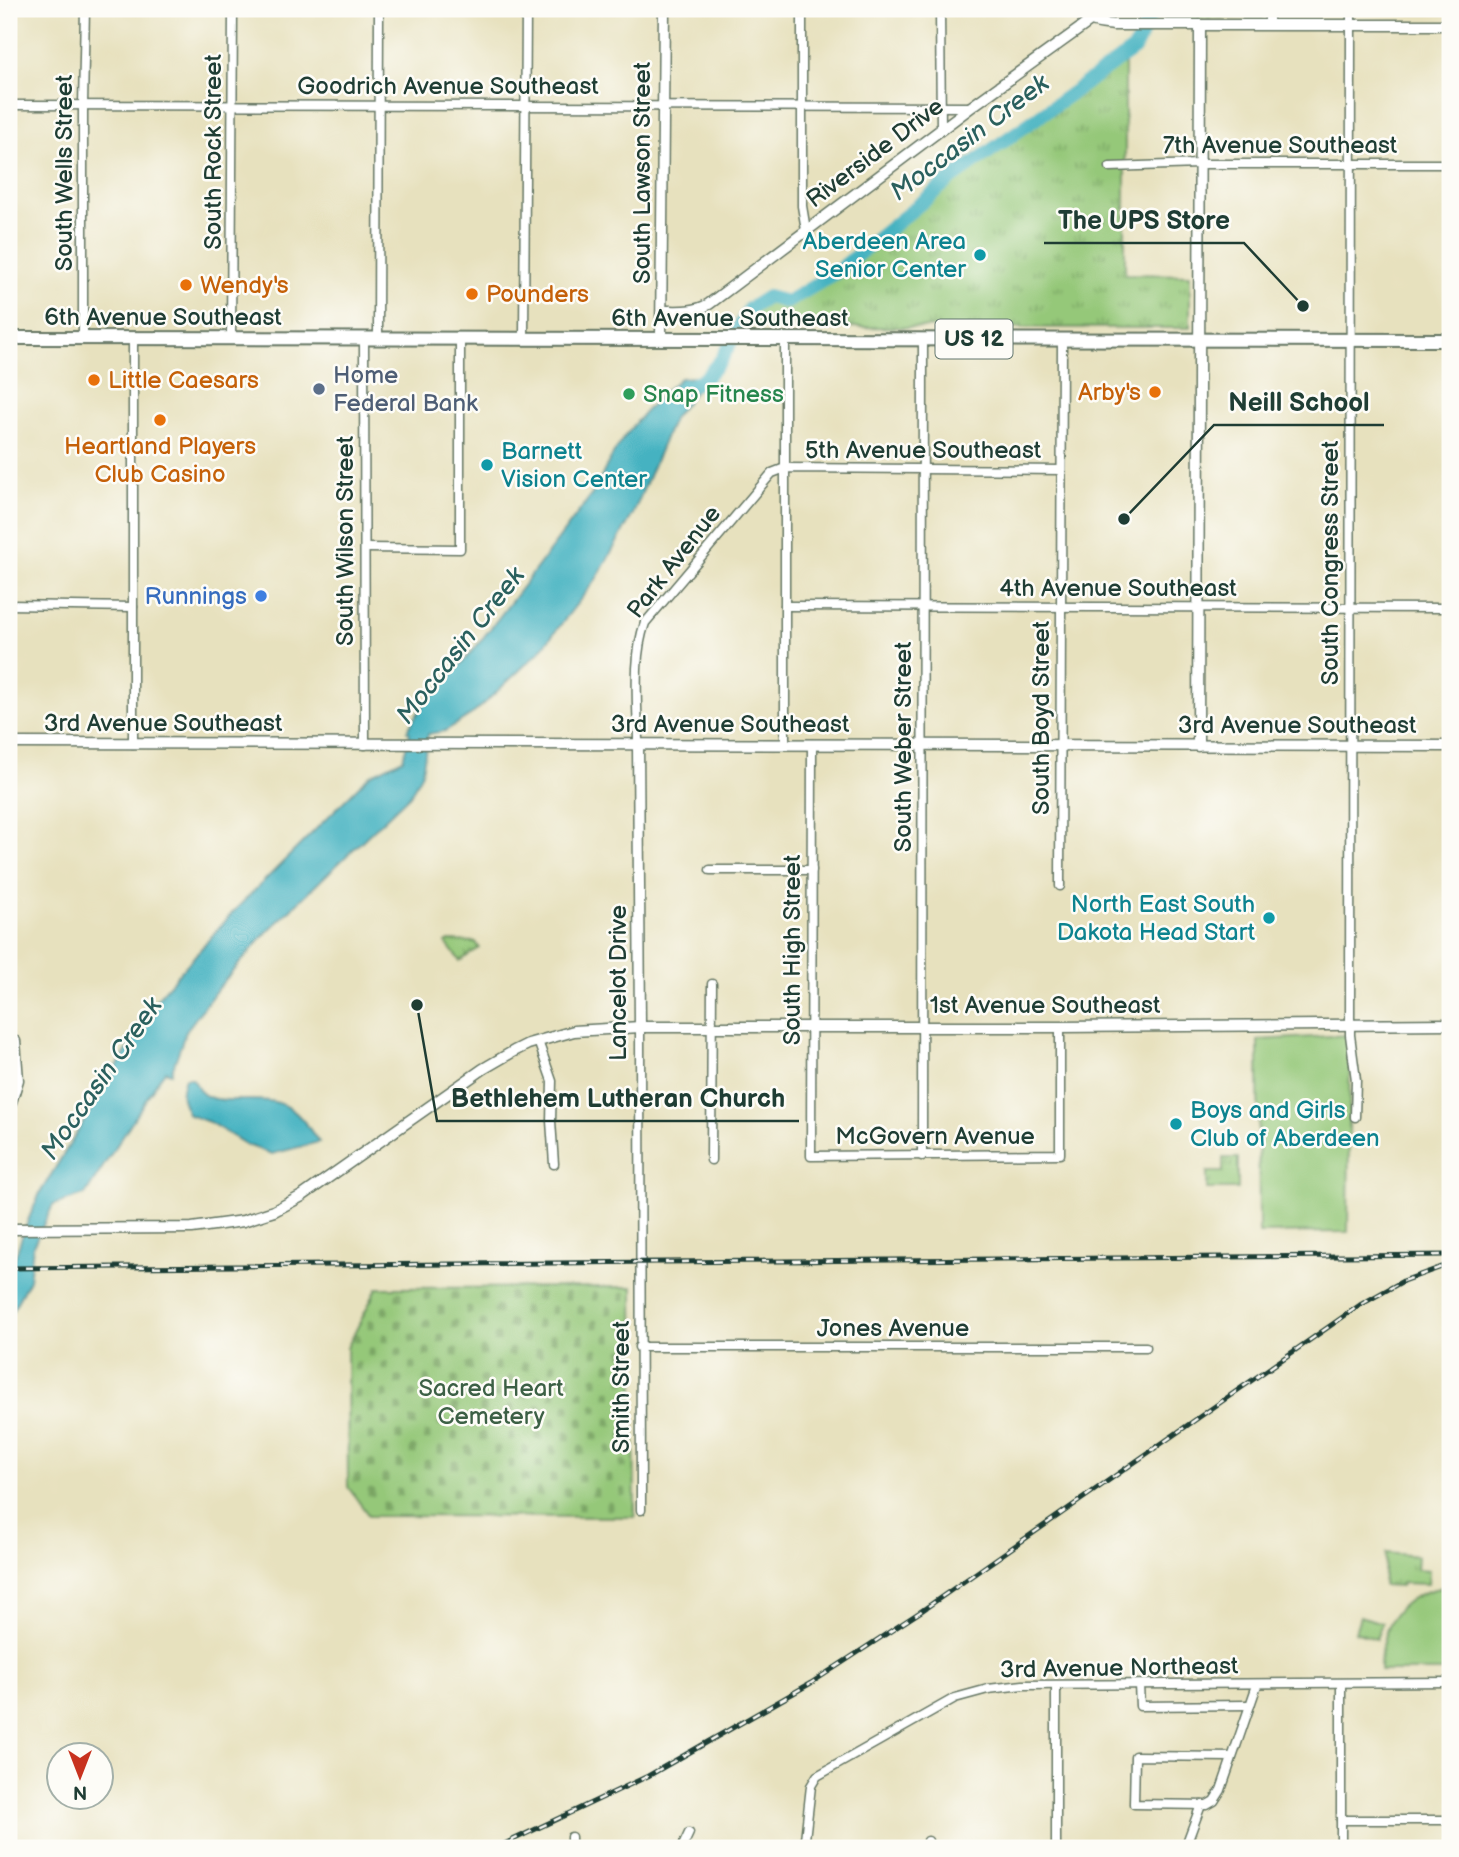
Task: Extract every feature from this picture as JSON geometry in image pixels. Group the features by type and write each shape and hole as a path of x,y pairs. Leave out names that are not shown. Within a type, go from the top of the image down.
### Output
{"highway":[{"name":"6th Avenue Southeast","path":"9,338 1450,340"}],"street":[{"name":"South Wells Street","path":"83,337 85,9"},
{"name":"South Rock Street","path":"231,338 233,9"},
{"path":"378,338 379,9"},
{"path":"524,338 526,9"},
{"name":"South Lawson Street","path":"661,338 664,9"},
{"path":"802,9 802,206 806,230"},
{"path":"940,9 941,130"},
{"path":"1079,9 1084,18 1091,21 1128,25 1450,25"},
{"name":"Riverside Drive","path":"662,311 701,309 1107,9"},
{"path":"1269,9 1269,25"},
{"name":"South Congress Street","path":"1351,9 1350,1025 1356,1080 1356,1117"},
{"path":"1198,746 1200,26"},
{"name":"Goodrich Avenue Southeast","path":"9,105 971,107"},
{"name":"7th Avenue Southeast","path":"1110,167 1199,164 1450,164"},
{"path":"133,337 133,744"},
{"name":"South Wilson Street","path":"364,338 365,745"},
{"path":"365,548 460,549 460,338"},
{"path":"785,339 785,744"},
{"name":"South Weber Street","path":"922,1156 923,339"},
{"name":"South Boyd Street","path":"1060,886 1062,340"},
{"name":"5th Avenue Southeast","path":"785,468 1060,470"},
{"name":"Park Avenue","path":"638,744 638,653 645,623 766,479 772,473 785,468"},
{"path":"9,605 133,607"},
{"name":"4th Avenue Southeast","path":"785,606 1450,608"},
{"path":"9,696 9,743"},
{"name":"3rd Avenue Southeast","path":"9,743 1450,746"},
{"name":"Lancelot Drive","path":"638,744 640,1263"},
{"name":"South High Street","path":"811,1156 812,744"},
{"path":"710,870 812,870"},
{"path":"711,1160 712,984"},
{"name":"1st Avenue Southeast","path":"9,1229 192,1228 235,1223 274,1211 320,1185 483,1069 514,1051 574,1031 711,1026 1450,1024"},
{"name":"McGovern Avenue","path":"811,1156 1060,1154 1060,1027"},
{"path":"9,1111 19,1080 16,1041"},
{"path":"538,1041 552,1081 554,1164"},
{"path":"9,1080 19,1080"},
{"name":"Smith Street","path":"640,1263 641,1510"},
{"name":"Jones Avenue","path":"639,1347 1146,1347"},
{"name":"3rd Avenue Northeast","path":"804,1848 813,1781 817,1776 955,1698 1004,1687 1450,1682"},
{"path":"1341,1684 1341,1848"},
{"path":"1139,1685 1140,1706 1250,1705"},
{"path":"1232,1757 1135,1756 1134,1804 1201,1805 1214,1801 1221,1790 1257,1685"},
{"path":"1056,1686 1056,1848"},
{"path":"1185,1848 1201,1805"},
{"path":"1341,1821 1450,1820"},
{"path":"682,1848 689,1833"},
{"path":"571,1837 571,1848"}],"green space":[{"path":"1124,9 1263,9 1263,18 1131,18 1124,14"},
{"path":"1125,55 1125,274 1190,275 1190,328 766,327 743,321 749,309 768,297 787,302 834,274 948,181"},
{"path":"476,942 479,948 460,961 446,943"},
{"path":"1350,1035 1348,1232 1259,1233 1258,1040"},
{"path":"1223,1158 1238,1158 1238,1189 1207,1189 1207,1172 1223,1172"},
{"name":"Sacred Heart Cemetery","path":"633,1287 635,1517 369,1516 348,1487 347,1348 377,1288"},
{"path":"1386,1553 1417,1556 1416,1569 1429,1570 1428,1584 1383,1585"},
{"path":"1450,1586 1450,1671 1380,1671 1384,1638 1396,1613 1418,1595"},
{"path":"1360,1616 1382,1623 1376,1639 1355,1632"}],"water":[{"path":"680,378 705,378 673,419 633,514 597,578 540,651 475,712 445,731 428,734 422,773 410,795 267,932 218,988 186,1031 171,1073 165,1071 159,1079 85,1195 53,1205 33,1246 29,1280 9,1317 9,1279 35,1204 132,1042 141,1017 234,911 370,775 403,759 410,733 407,731 414,719 475,648 568,527 598,486 612,456 632,427"},
{"path":"185,1078 192,1078 201,1092 208,1097 277,1102 286,1106 300,1117 319,1142 272,1154 247,1145 209,1122 189,1115 182,1097"}],"waterway":[{"name":"Moccasin Creek","path":"690,386 705,378 721,360 749,309 768,297 787,302 834,274 948,181 1134,49 1154,9"}],"railway":[{"path":"9,1268 1450,1255"},
{"path":"496,1848 648,1776 811,1683 920,1612 1360,1305 1403,1281 1450,1264"}],"place":[{"name":"Aberdeen Area Senior Center","path":"980,255"},
{"name":"Wendy's","path":"186,285"},
{"name":"Pounders","path":"472,294"},
{"name":"The UPS Store","path":"1303,306"},
{"name":"Little Caesars","path":"94,380"},
{"name":"Home Federal Bank","path":"319,389"},
{"name":"Arby's","path":"1155,392"},
{"name":"Snap Fitness","path":"629,394"},
{"name":"Heartland Players Club Casino","path":"160,420"},
{"name":"Barnett Vision Center","path":"487,465"},
{"name":"Neill School","path":"1124,519"},
{"name":"Runnings","path":"261,596"},
{"name":"North East South Dakota Head Start","path":"1269,918"},
{"name":"Bethlehem Lutheran Church","path":"417,1005"},
{"name":"Boys and Girls Club of Aberdeen","path":"1176,1124"}]}
